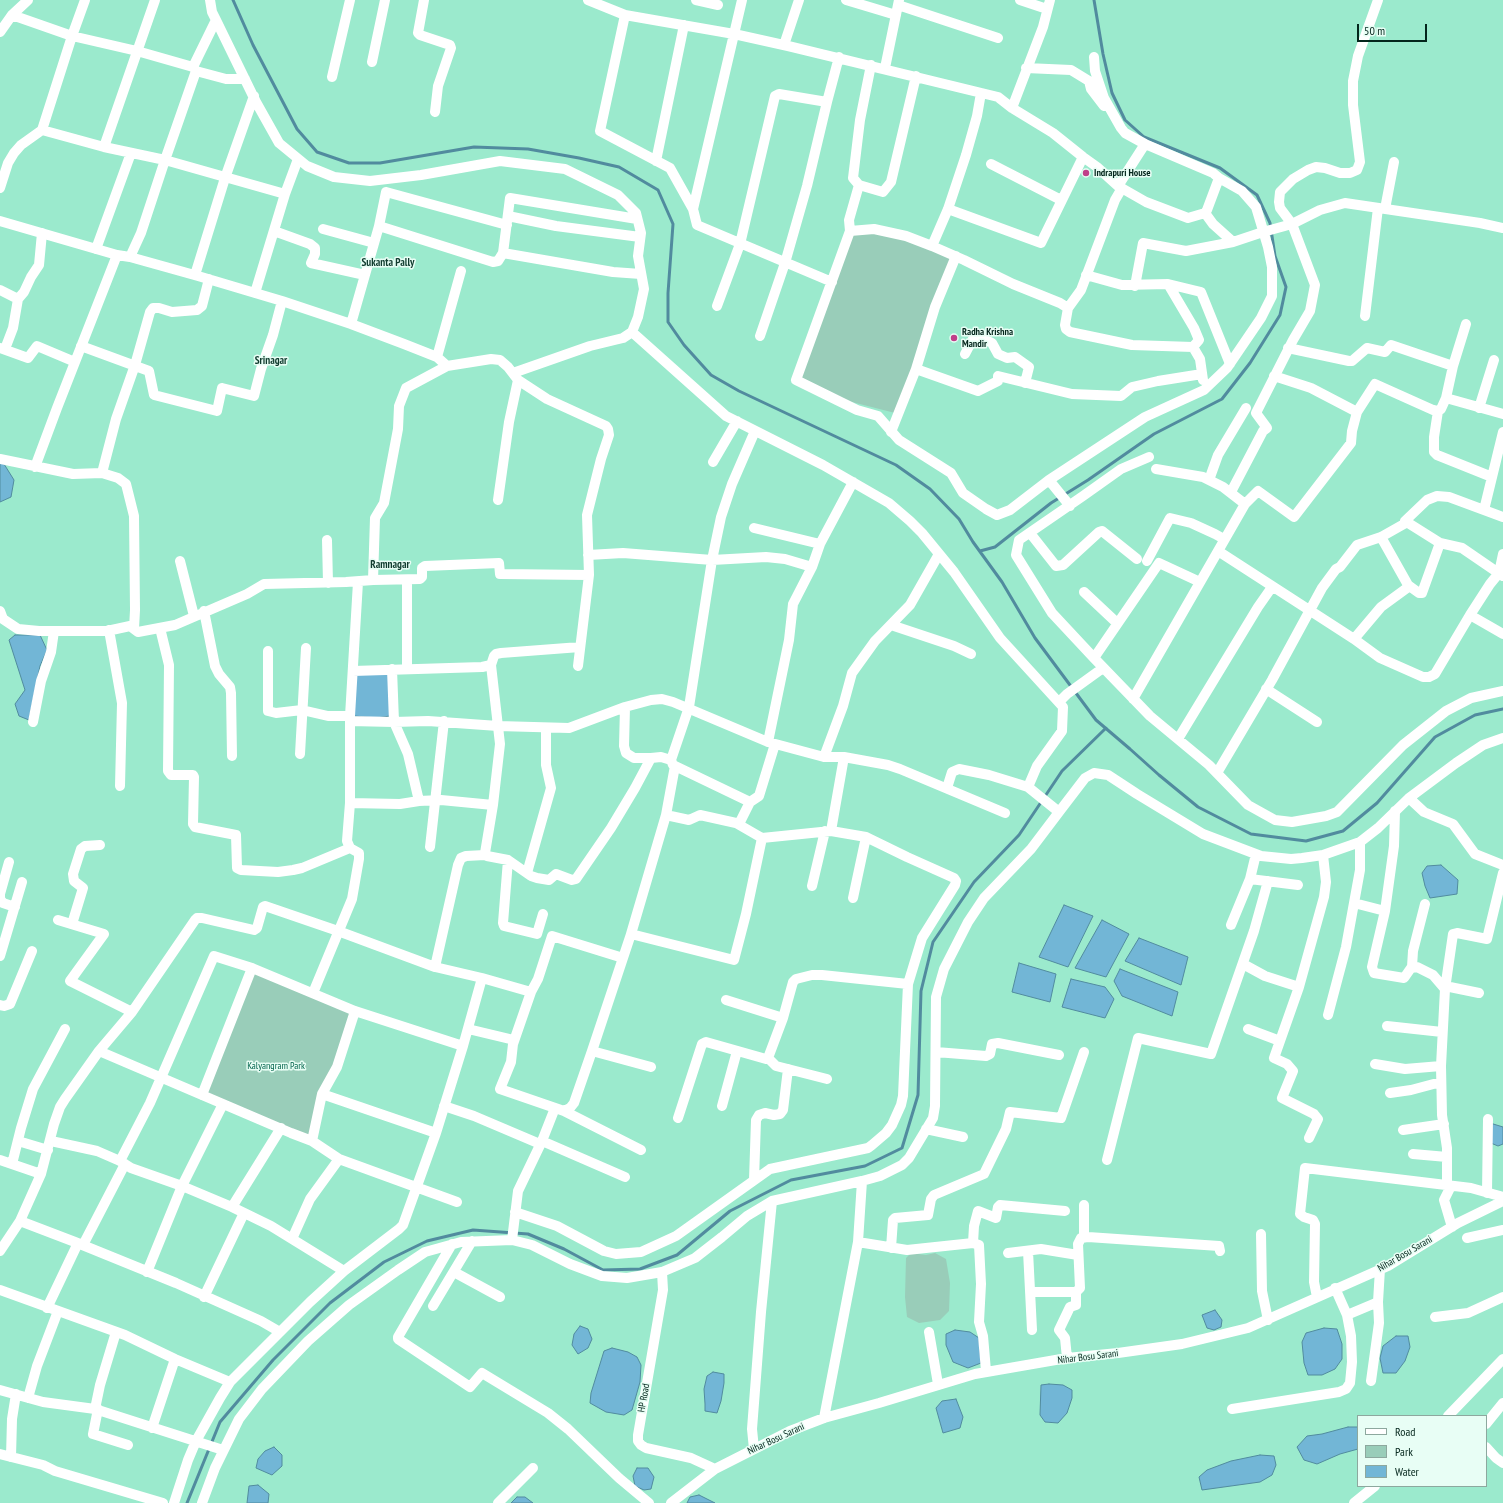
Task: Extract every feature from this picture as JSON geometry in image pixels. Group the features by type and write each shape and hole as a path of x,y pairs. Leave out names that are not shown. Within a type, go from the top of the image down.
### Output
{"street":[{"path":"0,32 12,15 28,0"},
{"path":"0,188 8,163 14,153 42,130 85,0"},
{"path":"104,147 155,0"},
{"path":"210,0 212,12 245,80 279,143 306,166 334,177 370,181 422,175 500,161 565,169 618,195 636,213 641,233 638,256 644,289 638,317 632,332 623,338 590,346 513,373"},
{"path":"332,77 350,0"},
{"path":"372,62 385,0"},
{"path":"424,0 418,32 420,35 450,45 451,48 438,86 435,112"},
{"path":"588,0 606,3 625,15 734,34 839,57 998,97 1012,108 1053,132 1120,187 1146,202 1188,218 1205,213"},
{"path":"696,0 718,5"},
{"path":"693,209 742,0"},
{"path":"784,45 799,0"},
{"path":"846,0 898,7 998,38"},
{"path":"1012,108 1026,68 1043,27 1048,5 1020,0"},
{"path":"1231,492 1263,431 1267,428 1256,413 1288,348 1310,311 1315,285 1292,224 1280,208 1280,192 1293,179 1316,167 1325,168 1340,173 1350,173 1357,170 1360,162 1353,105 1353,81 1358,56 1378,0"},
{"path":"885,68 898,7"},
{"path":"12,15 72,36 137,51 226,80 245,80"},
{"path":"625,15 600,131 670,168 693,209 697,225 832,282"},
{"path":"130,257 141,233 195,69 216,20"},
{"path":"656,161 684,25"},
{"path":"760,336 785,262 807,186 839,57"},
{"path":"859,185 849,220 850,231 796,380 857,410 878,416 899,440 951,473 963,492 986,509 997,515 1010,510 1049,480 1146,417 1204,390 1230,364 1260,318 1272,296 1272,267 1268,247 1262,232 1256,207 1242,190 1212,173 1145,144 1125,133 1104,98 1095,71 1094,57"},
{"path":"871,65 860,120 853,176 854,180 859,185 883,192 891,182 916,76"},
{"path":"1026,68 1071,70 1088,81 1091,89 1106,109 1120,134"},
{"path":"932,246 948,210 977,116 981,93"},
{"path":"717,306 740,244 775,96 779,94 827,102"},
{"path":"195,275 225,178 254,96"},
{"path":"42,130 104,147 165,160 285,194"},
{"path":"1145,144 1120,187 1081,290 1068,308 1065,325 1066,329 1070,332 1132,345 1193,347"},
{"path":"96,249 131,153"},
{"path":"948,210 1041,243 1083,157"},
{"path":"255,293 285,194 298,159"},
{"path":"1365,316 1381,209 1394,162"},
{"path":"991,164 1061,200"},
{"path":"1205,213 1219,178"},
{"path":"351,324 379,226 386,192 507,221 640,237"},
{"path":"379,226 493,262 498,261 503,253 510,198 637,219"},
{"path":"1135,286 1143,243 1186,251 1233,242 1292,224 1320,210 1345,203 1480,223 1503,228"},
{"path":"1205,213 1212,224 1233,242"},
{"path":"0,221 117,255 130,257 195,275 282,301 351,324 437,357 446,366"},
{"path":"323,229 374,243"},
{"path":"850,231 874,229 906,236 956,256 1013,284 1060,303 1068,308"},
{"path":"274,231 310,244 315,248 315,254 311,263 365,275"},
{"path":"42,233 42,247 39,264 24,292 18,299 13,328 3,348 28,358 38,346 74,362"},
{"path":"503,253 613,272 641,274"},
{"path":"36,468 56,408 117,255"},
{"path":"891,432 916,369 935,307 956,256"},
{"path":"437,357 460,271"},
{"path":"1086,275 1122,285 1135,286 1168,284 1201,292 1230,364"},
{"path":"102,473 116,419 150,312 153,308 159,308 172,312 197,310 202,306 209,279"},
{"path":"1168,284 1194,328 1198,340 1193,347"},
{"path":"0,290 18,299"},
{"path":"81,346 148,371 154,395 217,411 222,388 254,396 282,301"},
{"path":"1466,324 1453,366 1446,398 1438,412 1434,437 1434,452 1437,455 1492,477"},
{"path":"632,332 726,416 853,482 889,503 910,521 954,572 1000,638 1063,707 1062,731 1037,766 1028,787"},
{"path":"965,354 975,335 992,343 998,354 1008,358 1015,357 1029,367 1025,383"},
{"path":"1288,348 1352,361 1367,348 1383,352 1391,345 1453,366"},
{"path":"1193,347 1200,359 1204,390"},
{"path":"373,580 375,518 384,503 397,436 399,408 406,388 446,366 491,359 500,360 513,373 548,399 606,426 608,429 609,435 600,459 587,515 589,575 578,666"},
{"path":"1479,408 1494,360"},
{"path":"916,369 978,391 998,381 998,376 1072,394 1121,396 1132,387 1202,374"},
{"path":"498,500 509,422 513,373"},
{"path":"1274,376 1311,388 1357,412"},
{"path":"1133,699 1245,504 1258,491 1294,517 1351,443 1352,431 1357,412 1375,384 1438,412"},
{"path":"1446,398 1503,414"},
{"path":"1209,480 1218,455 1246,408"},
{"path":"714,462 736,422"},
{"path":"512,1238 518,1191 541,1142 560,1110 570,1108 574,1103 631,934 666,815 673,763 689,707 712,560 721,517 732,484 755,431"},
{"path":"1484,510 1503,432"},
{"path":"1149,457 1121,469 1068,503 1019,540 1016,555 1052,613 1103,668 1133,699 1217,773 1248,805 1275,820 1292,822 1326,816 1337,812 1403,745 1446,711 1472,698 1503,691"},
{"path":"0,459 36,468 73,474 102,473 122,480 126,484 134,516 134,629"},
{"path":"1156,469 1188,474 1209,480 1231,492 1245,504"},
{"path":"1049,480 1068,503"},
{"path":"739,824 750,802 759,796 772,743 789,640 793,604 812,568 820,544 853,482"},
{"path":"1217,773 1322,588 1357,545 1381,537 1404,524 1405,520 1427,500 1437,496 1444,496 1503,517"},
{"path":"1030,533 1056,566 1063,565 1099,532 1102,531 1142,560 1170,518 1191,523 1215,534 1224,540"},
{"path":"1405,520 1440,543 1462,548 1501,574"},
{"path":"754,528 820,544"},
{"path":"1381,537 1408,585 1419,593 1422,593 1440,543"},
{"path":"327,540 328,583"},
{"path":"1218,551 1354,639 1380,658 1420,675 1429,677 1435,674 1490,584 1501,574 1503,554"},
{"path":"588,555 623,553 712,560 766,557 785,559 812,568"},
{"path":"824,757 843,706 852,673 875,641 910,605 938,554"},
{"path":"180,561 194,616"},
{"path":"0,611 3,619 18,629 54,631 109,630 130,626 138,632 175,625 247,594 264,584 421,579 422,568 425,566 499,563 500,574 589,575"},
{"path":"1094,658 1159,563 1200,582"},
{"path":"407,580 407,668"},
{"path":"313,993 352,899 359,859 359,853 350,848 347,841 350,803 350,718 358,582"},
{"path":"1354,639 1381,607 1407,588 1408,585"},
{"path":"1178,739 1258,607 1272,587"},
{"path":"1084,592 1118,623"},
{"path":"204,612 215,666 219,674 230,687 232,756"},
{"path":"1470,615 1503,634"},
{"path":"891,625 954,646 971,654"},
{"path":"160,628 169,665 168,771 171,775 193,775 194,777 193,824 195,827 236,834 237,868 241,870 278,872 293,870 302,868 350,848"},
{"path":"109,630 122,703 120,786"},
{"path":"33,722 41,681 51,652 54,631"},
{"path":"485,855 500,744 491,665 494,656 501,652 580,647"},
{"path":"300,754 306,648"},
{"path":"268,651 268,711 276,713 302,710 328,716 394,722 428,720 498,726 568,728 625,707 651,700 662,699 689,707 772,743 824,757 844,757 888,764 1005,813"},
{"path":"353,671 407,668 482,667 491,665"},
{"path":"1059,702 1067,694 1103,668"},
{"path":"392,669 394,722 408,754 419,801"},
{"path":"1266,689 1317,722"},
{"path":"625,707 624,746 626,753 634,758 661,757 750,802"},
{"path":"430,847 444,721"},
{"path":"527,873 551,788 546,765 546,728"},
{"path":"202,1503 219,1448 262,1389 308,1341 349,1305 425,1252 452,1244 512,1238 532,1245 570,1264 602,1276 627,1278 662,1272 695,1258 747,1216 772,1201 862,1181 880,1176 902,1165 909,1158 933,1118 935,1106 936,997 944,969 965,928 984,898 1031,849 1085,778 1094,773 1108,775 1136,794 1203,834 1261,856 1291,859 1323,855 1360,842 1378,828 1410,798 1456,763 1483,745 1503,738"},
{"path":"812,886 828,831 844,757"},
{"path":"435,968 458,865 461,858 466,856 485,855 508,860 533,877 548,880 556,874 572,880 576,879 614,822 651,758"},
{"path":"947,788 952,772 959,770 989,775 1028,787 1059,812"},
{"path":"1410,798 1424,812 1453,824 1474,854 1503,865"},
{"path":"350,803 400,804 436,800 492,805"},
{"path":"1395,811 1394,846 1384,910 1372,967 1376,974 1404,978 1412,968 1413,951 1425,904"},
{"path":"515,1216 557,1226 604,1251 616,1254 641,1252 681,1233 774,1167 868,1148 886,1133 896,1116 903,1096 908,984 920,942 955,885 956,881 954,878 866,837 828,831 762,838 739,824 700,815 689,820 666,815"},
{"path":"853,898 866,837"},
{"path":"631,934 734,960 746,914 762,838"},
{"path":"1328,1015 1346,947 1360,870 1360,842"},
{"path":"72,924 83,888 74,881 72,874 81,849 85,846 100,845"},
{"path":"1231,926 1250,879 1256,854"},
{"path":"1309,1138 1318,1119 1314,1114 1282,1098 1293,1071 1287,1064 1274,1058 1299,987 1324,897 1326,882 1323,855"},
{"path":"508,860 503,922 504,926 537,934 543,914"},
{"path":"9,862 0,899 3,903 15,907"},
{"path":"1452,1227 1444,1200 1449,1186 1441,1066 1445,987 1454,934 1457,933 1487,939 1503,873"},
{"path":"1250,879 1298,885"},
{"path":"0,956 22,882"},
{"path":"1107,1160 1138,1038 1211,1054 1268,882"},
{"path":"1354,903 1384,910"},
{"path":"0,1251 20,1221 41,1174 60,1107 99,1051 132,1012 197,918 254,930 257,928 263,907 265,906 338,931 435,968 482,978 531,992"},
{"path":"58,920 104,934 70,981 132,1012"},
{"path":"623,958 552,936 538,979 531,992 514,1040 511,1062 500,1089 560,1110 641,1150"},
{"path":"0,1005 4,1006 10,1004 32,951"},
{"path":"47,1308 122,1163 150,1103 214,956 252,968 355,1011 463,1046"},
{"path":"1242,964 1265,976 1299,987"},
{"path":"1412,968 1417,967 1433,975 1445,987 1479,993"},
{"path":"202,1095 252,968"},
{"path":"768,1058 783,1018 794,982 799,977 822,975 908,984"},
{"path":"174,1503 188,1460 199,1442 220,1398 230,1382 310,1302 344,1271 401,1227 417,1188 436,1133 482,978"},
{"path":"726,1000 783,1018"},
{"path":"312,1141 322,1094 337,1066 355,1011"},
{"path":"1387,1026 1442,1032"},
{"path":"12,1164 33,1089 65,1029"},
{"path":"468,1029 514,1040"},
{"path":"1248,1029 1280,1041"},
{"path":"678,1118 702,1044 706,1042 766,1059 768,1058 776,1066 827,1079"},
{"path":"936,1052 986,1056 990,1054 992,1044 998,1043 1058,1055"},
{"path":"99,1051 312,1141 339,1159 457,1202"},
{"path":"592,1051 651,1066"},
{"path":"722,1106 736,1051"},
{"path":"891,1248 893,1220 895,1218 928,1215 934,1196 984,1174 1006,1129 1010,1112 1061,1118 1084,1052"},
{"path":"1375,1064 1405,1069 1441,1066"},
{"path":"754,1180 756,1120 759,1115 765,1113 774,1115 780,1114 782,1110 788,1069"},
{"path":"1390,1093 1411,1090 1442,1082"},
{"path":"322,1094 436,1133"},
{"path":"147,1272 182,1186 223,1104"},
{"path":"444,1106 541,1142 625,1177"},
{"path":"1487,1192 1488,1119"},
{"path":"1403,1130 1444,1124"},
{"path":"232,1207 281,1128"},
{"path":"926,1129 963,1137"},
{"path":"18,1141 90,1149 131,1168 182,1186 232,1207 271,1226 344,1271"},
{"path":"1413,1154 1447,1157"},
{"path":"292,1239 310,1199 339,1159"},
{"path":"0,1160 41,1174"},
{"path":"1317,1297 1314,1282 1315,1224 1313,1220 1300,1214 1305,1168 1471,1188 1503,1197"},
{"path":"824,1418 858,1242 862,1181"},
{"path":"754,1449 752,1429 761,1312 772,1201"},
{"name":"Nihar Bosu Sarani","path":"671,1503 715,1469 790,1431 824,1418 879,1403 938,1384 986,1372 1067,1358 1182,1344 1248,1328 1380,1269 1484,1209 1503,1201"},
{"path":"973,1243 974,1226 978,1211 996,1217 998,1207 1000,1205 1065,1211"},
{"path":"1084,1205 1084,1237"},
{"path":"204,1296 244,1213"},
{"path":"20,1221 81,1244 204,1296 261,1321 280,1332"},
{"path":"1467,1238 1503,1230"},
{"path":"1261,1234 1262,1291 1268,1320"},
{"path":"1067,1358 1065,1338 1059,1330 1070,1308 1076,1305 1076,1292 1080,1288 1078,1255 1079,1240 1084,1237 1219,1246 1220,1251"},
{"path":"433,1306 472,1242"},
{"path":"858,1242 907,1250 973,1243 980,1246 981,1284 979,1322 983,1336 986,1372"},
{"path":"452,1244 398,1339 470,1387 482,1373 548,1413 568,1429 619,1478 650,1503"},
{"path":"1008,1253 1041,1249 1078,1255"},
{"path":"1028,1250 1032,1330"},
{"path":"1371,1381 1380,1323 1378,1302 1380,1269"},
{"path":"454,1272 500,1297"},
{"name":"HP Road","path":"662,1272 663,1290 638,1440 641,1445 646,1448 691,1458 715,1469"},
{"path":"1232,1408 1339,1392 1346,1389 1350,1383 1352,1362 1351,1336 1347,1315 1335,1288"},
{"path":"0,1290 116,1332 230,1382"},
{"path":"1030,1292 1076,1292"},
{"path":"1435,1317 1468,1313 1503,1297"},
{"path":"1347,1315 1378,1302"},
{"path":"28,1398 37,1366 58,1312"},
{"path":"116,1332 100,1385 93,1434 128,1445"},
{"path":"929,1332 938,1384"},
{"path":"152,1428 175,1359"},
{"path":"1450,1415 1503,1359"},
{"path":"0,1390 42,1402 97,1409 152,1428 219,1448"},
{"path":"11,1457 12,1419 16,1394"},
{"path":"1487,1423 1503,1403"},
{"path":"1487,1448 1503,1463"},
{"path":"0,1454 43,1465 55,1471 163,1503"},
{"path":"498,1503 533,1468"},
{"path":"1354,1503 1374,1487"}],"green space":[{"path":"876,230 956,259 899,414 848,401 800,377 851,233"},
{"name":"Kalyangram Park","path":"255,972 350,1012 310,1137 206,1097"},
{"path":"911,1253 926,1255 935,1253 946,1259 950,1283 949,1311 940,1320 919,1323 907,1317 905,1297 906,1258"}],"water":[{"path":"0,463 4,464 14,480 11,497 0,502"},
{"path":"15,635 40,635 47,650 40,666 29,720 19,716 15,704 25,690 9,640"},
{"path":"389,671 390,716 376,718 354,716 355,674"},
{"path":"1441,865 1458,880 1457,894 1430,898 1422,873 1427,866"},
{"path":"1064,905 1093,916 1068,967 1039,957"},
{"path":"1102,920 1129,934 1106,977 1075,968"},
{"path":"1139,938 1188,957 1181,985 1125,961"},
{"path":"1019,963 1056,974 1050,1002 1012,992"},
{"path":"1120,969 1178,992 1172,1016 1122,996 1114,981"},
{"path":"1071,979 1105,987 1114,999 1105,1018 1062,1007"},
{"path":"1490,1123 1503,1127 1503,1144 1498,1146 1486,1141"},
{"path":"1215,1310 1222,1320 1221,1327 1214,1330 1207,1328 1202,1315"},
{"path":"580,1326 588,1329 592,1339 588,1348 578,1354 572,1345 574,1334"},
{"path":"1324,1328 1337,1329 1342,1344 1342,1359 1335,1369 1322,1375 1308,1375 1304,1363 1302,1342 1306,1333"},
{"path":"955,1330 970,1332 979,1338 981,1363 968,1368 953,1362 946,1345 946,1334"},
{"path":"1396,1336 1408,1336 1410,1347 1405,1361 1396,1373 1383,1373 1380,1358 1383,1346"},
{"path":"612,1348 628,1352 637,1357 641,1365 640,1382 632,1410 624,1415 606,1412 590,1403 591,1393 604,1351"},
{"path":"713,1372 724,1374 721,1401 717,1413 705,1411 704,1389 707,1376"},
{"path":"1041,1385 1063,1385 1072,1390 1072,1398 1067,1413 1058,1423 1045,1422 1040,1415"},
{"path":"956,1399 963,1417 960,1428 943,1433 936,1408 942,1401"},
{"path":"1348,1427 1357,1427 1357,1449 1340,1454 1317,1464 1304,1460 1297,1447 1307,1436 1322,1434"},
{"path":"274,1447 282,1455 282,1466 272,1475 256,1468 258,1459 265,1451"},
{"path":"1260,1455 1274,1456 1276,1465 1272,1475 1260,1482 1202,1490 1199,1477 1207,1470 1231,1461"},
{"path":"637,1468 648,1468 654,1477 651,1489 644,1490 635,1486 633,1476"},
{"path":"258,1485 269,1494 268,1503 247,1503 249,1486"},
{"path":"699,1495 715,1503 687,1503 690,1497"},
{"path":"517,1497 525,1497 533,1503 511,1503"}],"waterway":[{"path":"233,0 253,45 297,129 317,152 349,163 380,163 474,147 528,149 619,167 658,190 673,224 668,293 668,322 684,345 711,375 739,391 896,465 930,489 959,519 973,542 1002,582 1035,638 1096,720 1198,807 1251,834 1306,841 1343,831 1377,803 1435,737 1475,715 1503,709"},
{"path":"980,551 995,547 1051,503 1088,480 1154,434 1222,399 1250,363 1280,315 1286,287 1275,256 1270,223 1257,195 1220,168 1144,137 1125,120 1112,93 1103,54 1094,0"},
{"path":"187,1503 220,1422 273,1360 330,1303 384,1262 427,1241 473,1230 528,1234 564,1249 603,1270 640,1269 677,1255 730,1211 791,1180 865,1166 902,1148 918,1095 921,991 933,942 974,882 1019,835 1062,771 1106,728"}],"place":[{"name":"Indrapuri House","path":"1086,173"},
{"name":"Radha Krishna Mandir","path":"954,338"}],"district":[{"name":"Sukanta Pally","path":"388,263"},
{"name":"Srinagar","path":"271,361"},
{"name":"Ramnagar","path":"390,565"}]}
